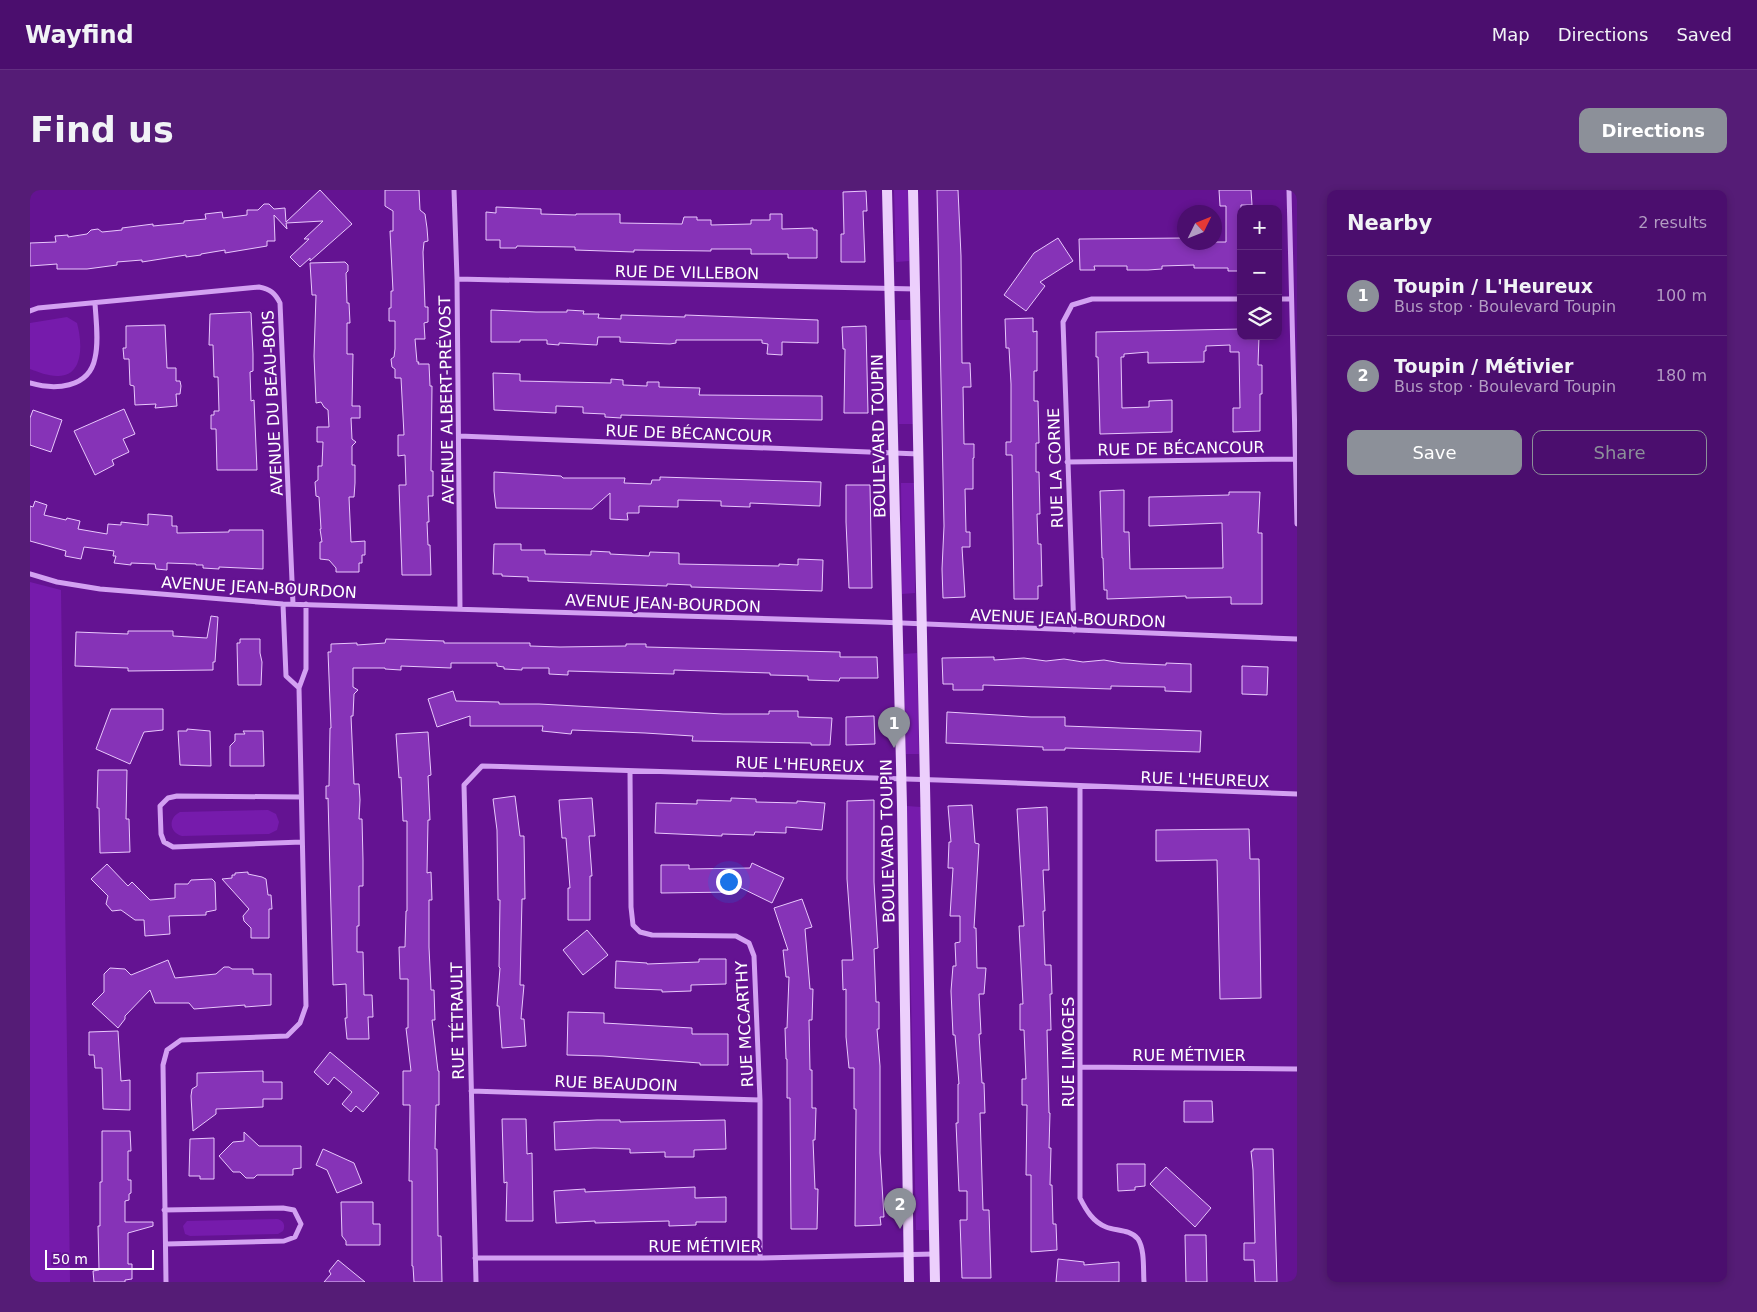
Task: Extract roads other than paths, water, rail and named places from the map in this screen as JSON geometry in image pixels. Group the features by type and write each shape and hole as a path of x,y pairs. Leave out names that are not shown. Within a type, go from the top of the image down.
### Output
{"street":[{"name":"AVENUE ALBERT-PRÉVOST","path":"454,190 457,278 460,609"},
{"name":"BOULEVARD TOUPIN","path":"887,190 901,780 909,1282"},
{"path":"913,190 935,1282"},
{"path":"1289,190 1297,524"},
{"name":"RUE DE VILLEBON","path":"457,278 916,289"},
{"name":"AVENUE DU BEAU-BOIS","path":"30,311 38,308 259,287 268,289 275,294 280,303 293,604"},
{"name":"RUE LA CORNE","path":"1074,631 1063,322 1072,305 1092,299 1237,299"},
{"path":"1282,299 1291,299"},
{"path":"30,383 41,386 63,387 79,381 90,371 95,361 97,347 95,303"},
{"name":"RUE DE BÉCANCOUR","path":"458,436 919,454"},
{"name":"RUE DE BÉCANCOUR","path":"1067,462 1295,460"},
{"name":"AVENUE JEAN-BOURDON","path":"30,574 57,582 100,590 283,604 897,623 1297,640"},
{"path":"283,604 286,676 299,688"},
{"path":"166,1282 163,1065 166,1050 181,1040 287,1036 300,1023 306,1006 299,688 306,669 306,604"},
{"name":"RUE L'HEUREUX","path":"482,766 1297,794"},
{"name":"RUE TÉTRAULT","path":"476,1282 464,786 482,766"},
{"name":"RUE MCCARTHY","path":"630,772 631,907 633,925 640,932 652,935 736,936 749,943 754,956 760,1100 760,1258"},
{"name":"RUE LIMOGES","path":"1080,787 1080,1198 1089,1214 1104,1227 1130,1233 1139,1240 1142,1252 1144,1282"},
{"path":"301,797 176,796 168,798 160,806 161,834 164,842 173,847 302,842"},
{"name":"RUE MÉTIVIER","path":"1080,1067 1297,1069"},
{"name":"RUE BEAUDOIN","path":"471,1091 760,1100"},
{"path":"164,1210 283,1208 294,1210 301,1224 295,1237 284,1241 166,1244"},
{"name":"RUE MÉTIVIER","path":"475,1258 760,1258 934,1254"}],"place":[{"name":"Toupin / L'Heureux","path":"894,748"},
{"name":"Toupin / Métivier","path":"900,1229"}]}
